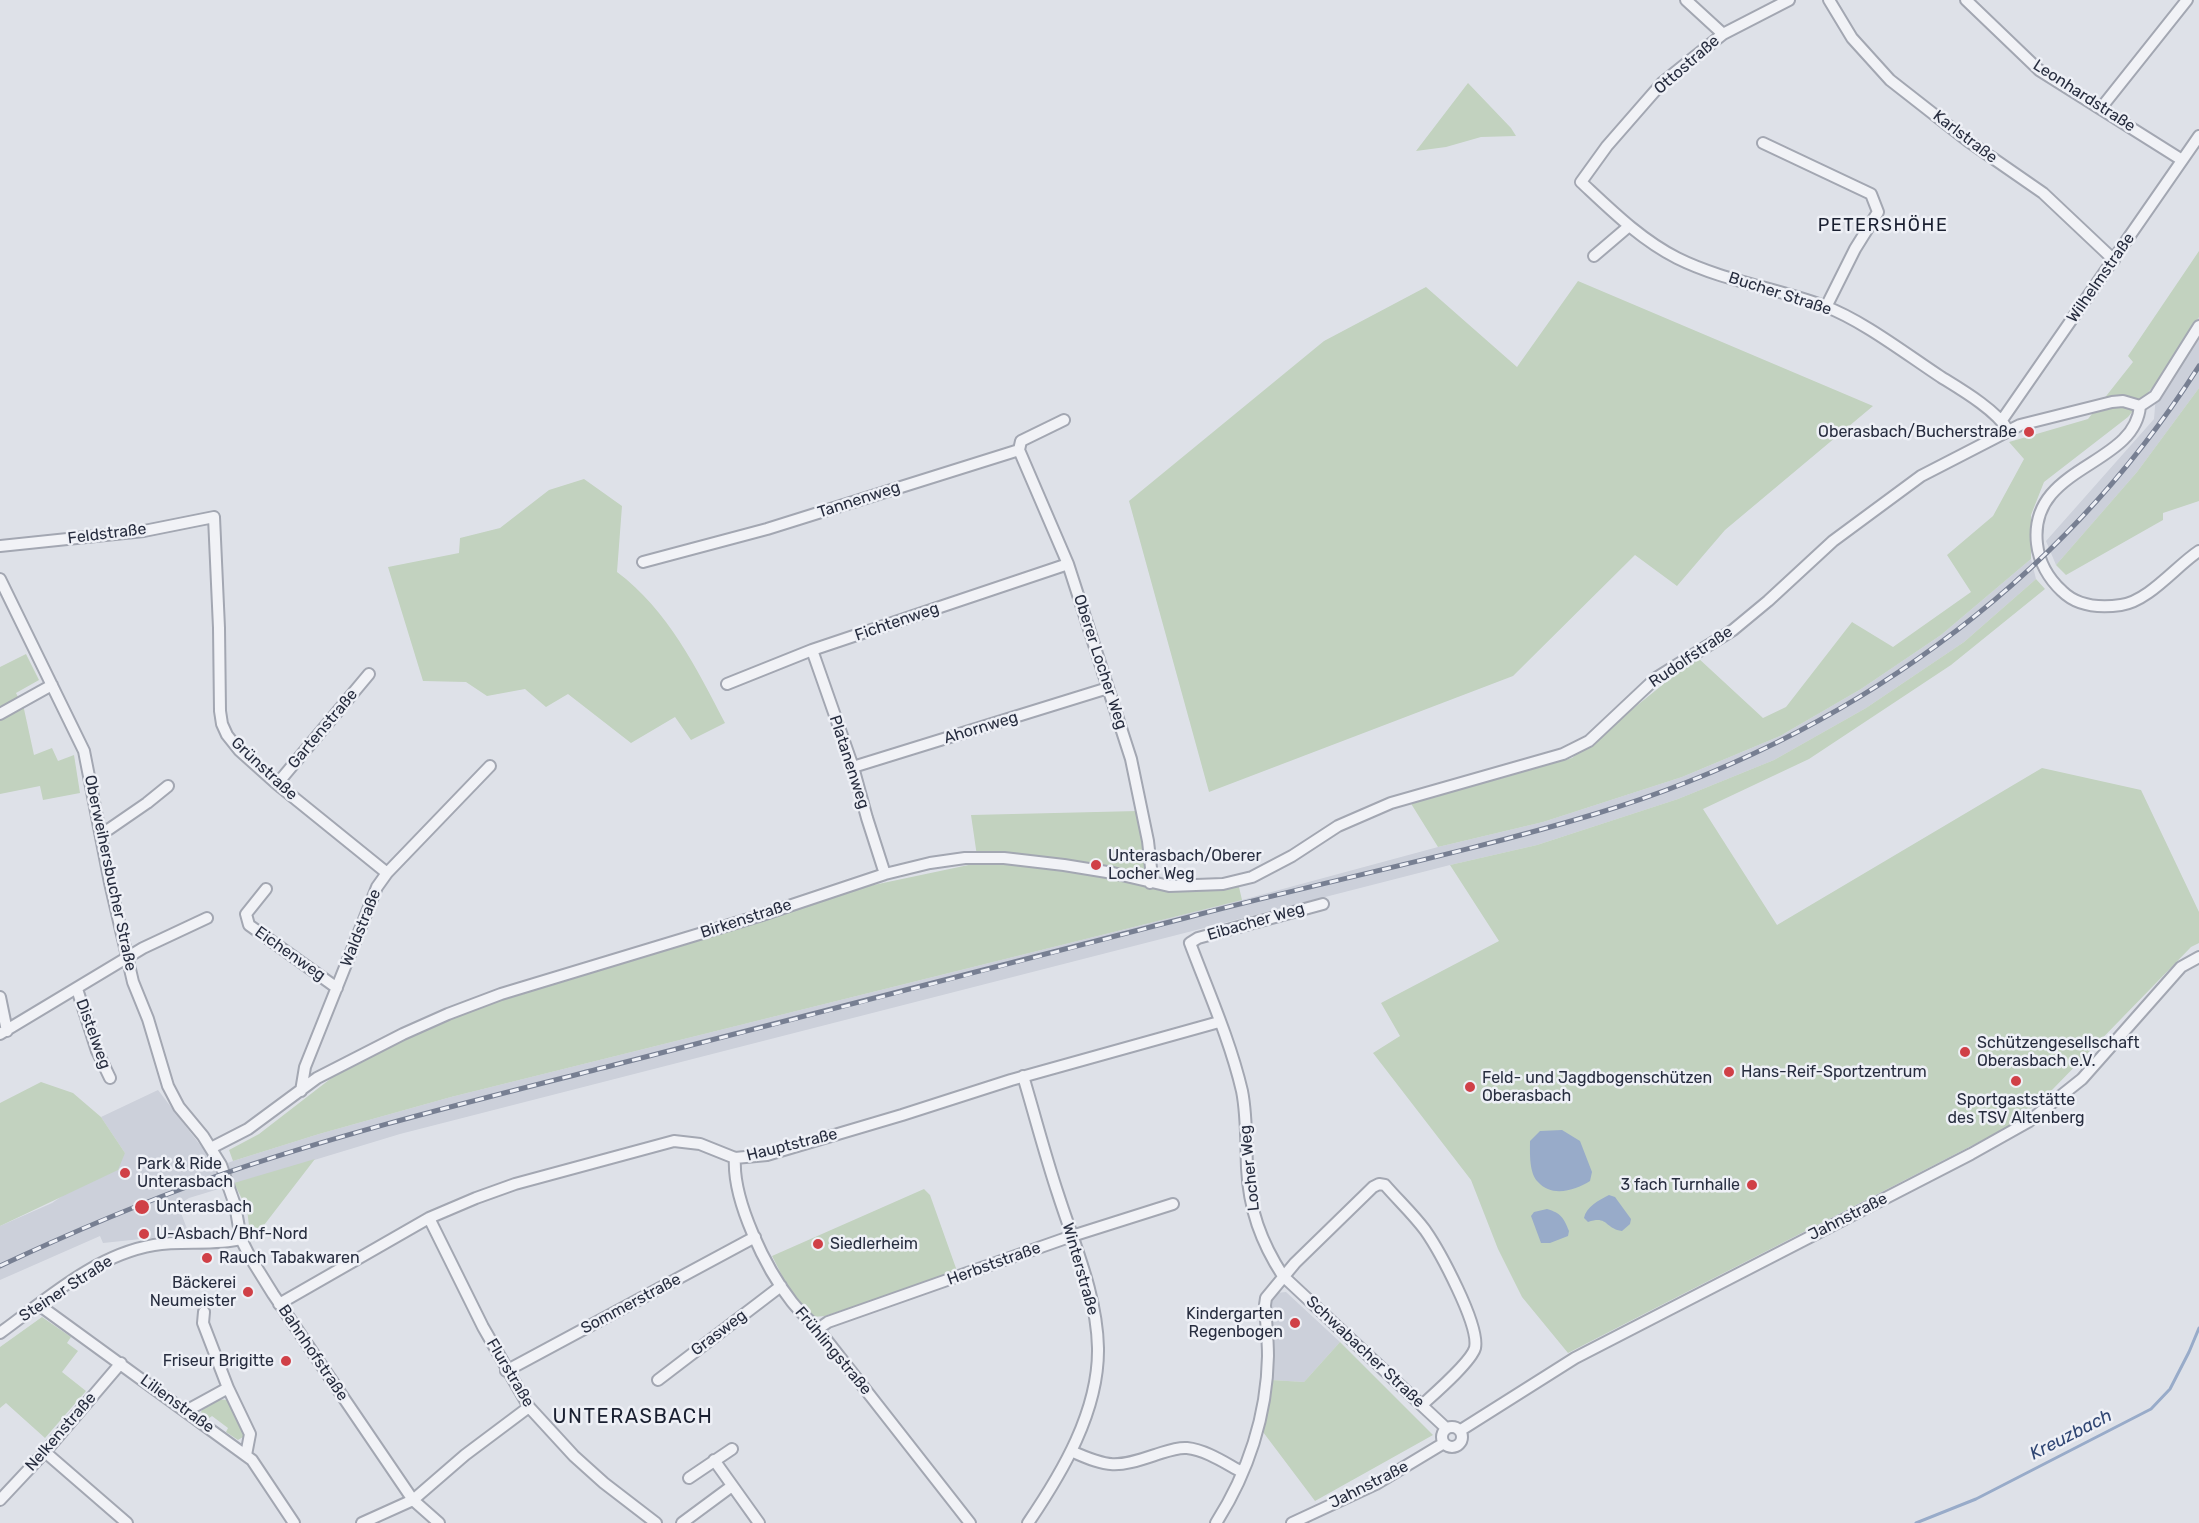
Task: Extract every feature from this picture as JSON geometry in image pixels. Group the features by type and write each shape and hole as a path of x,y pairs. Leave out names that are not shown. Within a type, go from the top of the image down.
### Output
{"street":[{"path":"1686,0 1723,34"},
{"name":"Ottostraße","path":"1581,182 1607,146 1662,83 1723,34 1789,0"},
{"name":"Karlstraße","path":"1829,0 1852,38 1890,80 1968,141 2043,193 2114,260"},
{"name":"Leonhardstraße","path":"1966,0 2039,70 2182,160"},
{"path":"2101,108 2187,0"},
{"name":"Wilhelmstraße","path":"2005,425 2199,136"},
{"path":"1763,143 1871,194 1878,212 1855,249 1826,307"},
{"name":"Bucher Straße","path":"1581,182 1628,226 1677,258 1826,307 1848,317 1940,376 2005,425"},
{"path":"1594,256 1628,226"},
{"path":"2199,326 2155,396 2140,406 2139,416 2133,428 2118,445 2050,494 2041,510 2036,529 2038,555 2052,581 2070,599 2098,607 2125,605 2150,591 2185,560 2199,551"},
{"name":"Rudolfstraße","path":"1150,883 1168,886 1223,884 1252,877 1292,856 1338,826 1391,803 1563,754 1589,741 1656,678 1732,630 1768,601 1833,541 1879,506 1921,476 2005,425 2020,424 2112,402 2123,401 2140,406"},
{"name":"Tannenweg","path":"644,562 767,529 1019,450 1022,441 1064,420"},
{"name":"Oberer Locher Weg","path":"1019,450 1068,564 1131,759 1148,841 1150,883"},
{"name":"Feldstraße","path":"0,546 144,531 214,517"},
{"name":"Grünstraße","path":"214,517 222,724 227,735 239,750 277,784 387,873"},
{"name":"Fichtenweg","path":"727,684 812,650 1068,564"},
{"name":"Oberweihersbucher Straße","path":"1,583 84,751 110,883 133,982 148,1018 168,1086 179,1107 221,1165"},
{"name":"Platanenweg","path":"812,650 853,767 885,874"},
{"name":"Gartenstraße","path":"277,784 369,674"},
{"path":"0,714 52,685"},
{"name":"Ahornweg","path":"853,767 1108,688"},
{"name":"Waldstraße","path":"301,1091 305,1067 377,887 387,873 490,766"},
{"path":"102,834 147,804 168,786"},
{"name":"Birkenstraße","path":"301,1091 317,1078 356,1058 448,1014 501,994 762,915 831,890 885,874 930,863 965,858 1004,858 1113,873 1150,883"},
{"name":"Eichenweg","path":"266,889 246,914 249,925 337,988"},
{"name":"Eibacher Weg","path":"1190,943 1198,938 1323,904"},
{"path":"0,997 3,1033 143,948 207,918"},
{"name":"Locher Weg","path":"1190,943 1232,1056 1244,1105 1247,1170 1253,1210 1266,1248 1283,1276"},
{"name":"Jahnstraße","path":"1292,1523 1376,1484 1444,1443 1452,1447 1457,1446 1463,1437 1461,1430 1575,1358 1971,1154 2028,1122 2082,1079 2181,967 2199,957"},
{"name":"Distelweg","path":"77,989 97,1051 110,1078"},
{"name":"Hauptstraße","path":"279,1304 429,1218 515,1184 668,1142 687,1141 700,1144 735,1158 767,1155 1023,1077 1219,1022"},
{"name":"Winterstraße","path":"1023,1077 1091,1297 1098,1348 1092,1396 1071,1451 1044,1500 1028,1523"},
{"path":"211,1149 248,1129 301,1091"},
{"name":"Frühlingstraße","path":"735,1158 736,1187 755,1237 781,1286 792,1302 818,1329 970,1523"},
{"name":"Bahnhofstraße","path":"221,1165 235,1205 242,1239 250,1257 279,1304 413,1500 439,1523"},
{"path":"1216,1523 1236,1488 1255,1443 1268,1356 1266,1298 1283,1276 1373,1187 1379,1184 1384,1185 1425,1229 1443,1260 1470,1318 1475,1340 1471,1356 1422,1406"},
{"name":"Herbststraße","path":"818,1329 828,1323 1072,1236 1173,1204"},
{"name":"Flurstraße","path":"429,1218 506,1371 529,1407 574,1456 604,1483 656,1523"},
{"name":"Sommerstraße","path":"506,1371 755,1237"},
{"name":"Steiner Straße","path":"0,1334 94,1267 134,1249 156,1245 229,1242 242,1239"},
{"name":"Schwabacher Straße","path":"1283,1276 1446,1428"},
{"name":"Grasweg","path":"658,1380 781,1286"},
{"name":"Lilienstraße","path":"39,1305 252,1460 294,1523"},
{"path":"204,1312 203,1323 228,1388 250,1434 246,1455"},
{"name":"Nelkenstraße","path":"0,1500 45,1452 121,1363"},
{"path":"186,1411 228,1388"},
{"path":"362,1523 413,1500 465,1455 529,1407"},
{"path":"1444,1443 1443,1432 1446,1428 1454,1426 1461,1430"},
{"path":"1071,1451 1095,1462 1111,1466 1123,1465 1173,1449 1186,1448 1200,1451 1242,1472"},
{"path":"689,1478 732,1449"},
{"path":"45,1452 127,1523"},
{"path":"714,1460 759,1523"},
{"path":"682,1523 732,1485"}],"shaded area":[{"path":"2199,317 2199,388 2137,472 2056,565 2046,541 2154,419 2157,382"},
{"path":"2031,559 2036,579 1964,642 1866,708 1774,760 1678,799 1537,845 1450,865 400,1134 189,1198 178,1205 189,1234 103,1243 100,1236 0,1280 0,1226 52,1203 125,1153 101,1117 158,1090 217,1167 319,1134 451,1097 1242,900 1438,847 1543,822 1682,777 1780,736 1861,689 1941,635"},
{"name":"Kindergarten Regenbogen","path":"1286,1292 1340,1342 1304,1382 1271,1380 1269,1303 1276,1293"}],"green space":[{"path":"1468,83 1516,136 1481,137 1446,147 1416,151"},
{"path":"2199,251 2199,317 2157,382 2128,417 2044,482 2031,515 2031,559 1941,635 1861,689 1780,736 1682,777 1543,822 1438,847 1410,802 1572,758 1697,657 1763,718 1786,707 1852,622 1893,647 1971,592 1947,555 1993,516 2024,459 2009,442 2088,419 2133,362 2128,356"},
{"path":"1578,281 1873,406 1725,530 1677,586 1635,555 1513,676 1209,792 1129,501 1324,341 1426,287 1517,367"},
{"path":"2199,388 2199,501 2163,513 2163,520 2066,575 2056,565 2137,472"},
{"path":"584,479 622,506 617,572 635,587 666,622 692,662 725,723 691,740 675,717 631,743 568,694 546,707 525,689 487,696 466,682 423,681 388,567 459,553 460,538 500,528 549,490"},
{"name":"Hans-Reif-Sportzentrum","path":"2036,579 2045,589 1951,665 1809,759 1703,809 1777,925 2042,768 2141,790 2199,912 2199,943 2191,947 2052,1090 2010,1126 1568,1353 1522,1297 1498,1249 1471,1180 1373,1053 1400,1036 1381,1003 1499,941 1450,865 1537,845 1678,799 1774,760 1866,708 1964,642"},
{"path":"26,654 39,680 16,693 24,709 34,755 52,748 58,761 74,755 80,793 43,800 40,786 0,794 0,667"},
{"path":"1138,811 1147,885 1168,892 1239,887 1242,900 451,1097 233,1161 229,1150 259,1134 338,1073 466,1004 845,891 978,863 971,815"},
{"path":"41,1082 73,1093 101,1117 125,1153 118,1170 0,1226 0,1103"},
{"path":"315,1159 251,1242 247,1209 234,1183"},
{"path":"924,1189 930,1195 957,1271 825,1316 813,1317 793,1297 772,1256"},
{"path":"42,1317 71,1337 67,1343 78,1351 62,1372 86,1391 45,1438 6,1403 0,1408 0,1347"},
{"path":"1340,1342 1433,1435 1315,1501 1263,1432 1271,1380 1304,1382"},
{"path":"214,1399 229,1400 244,1432 243,1437 238,1440 226,1432 228,1428 212,1416 208,1419 201,1412 204,1406"}],"water":[{"path":"1562,1130 1580,1141 1592,1172 1590,1181 1571,1189 1557,1191 1544,1187 1535,1178 1531,1163 1530,1141 1540,1131"},
{"path":"1609,1195 1615,1197 1631,1219 1630,1224 1622,1231 1603,1221 1588,1222 1584,1218 1590,1207"},
{"path":"1547,1209 1556,1212 1561,1217 1569,1231 1568,1236 1550,1243 1541,1243 1531,1216 1534,1212"}],"waterway":[{"name":"Kreuzbach","path":"1916,1523 1976,1499 2151,1409 2170,1389 2199,1328"}],"railway":[{"path":"0,1266 106,1219 187,1187 313,1145 463,1104 1243,903 1495,842 1595,814 1687,782 1775,743 1858,698 1937,645 2012,585 2080,519 2143,446 2199,366"}],"place":[{"name":"Oberasbach/Bucherstraße","path":"2029,432"},
{"name":"Unterasbach/Oberer Locher Weg","path":"1096,865"},
{"name":"Schützengesellschaft Oberasbach e.V.","path":"1965,1052"},
{"name":"Hans-Reif-Sportzentrum","path":"1729,1072"},
{"name":"Sportgaststätte des TSV Altenberg","path":"2016,1081"},
{"name":"Feld- und Jagdbogenschützen Oberasbach","path":"1470,1087"},
{"name":"Park & Ride Unterasbach","path":"125,1173"},
{"name":"3 fach Turnhalle","path":"1752,1185"},
{"name":"Unterasbach","path":"142,1207"},
{"name":"U-Asbach/Bhf-Nord","path":"144,1234"},
{"name":"Siedlerheim","path":"818,1244"},
{"name":"Rauch Tabakwaren","path":"207,1258"},
{"name":"Bäckerei Neumeister","path":"248,1292"},
{"name":"Kindergarten Regenbogen","path":"1295,1323"},
{"name":"Friseur Brigitte","path":"286,1361"}],"district":[{"name":"PETERSHÖHE","path":"1883,226"},
{"name":"UNTERASBACH","path":"633,1417"}]}
